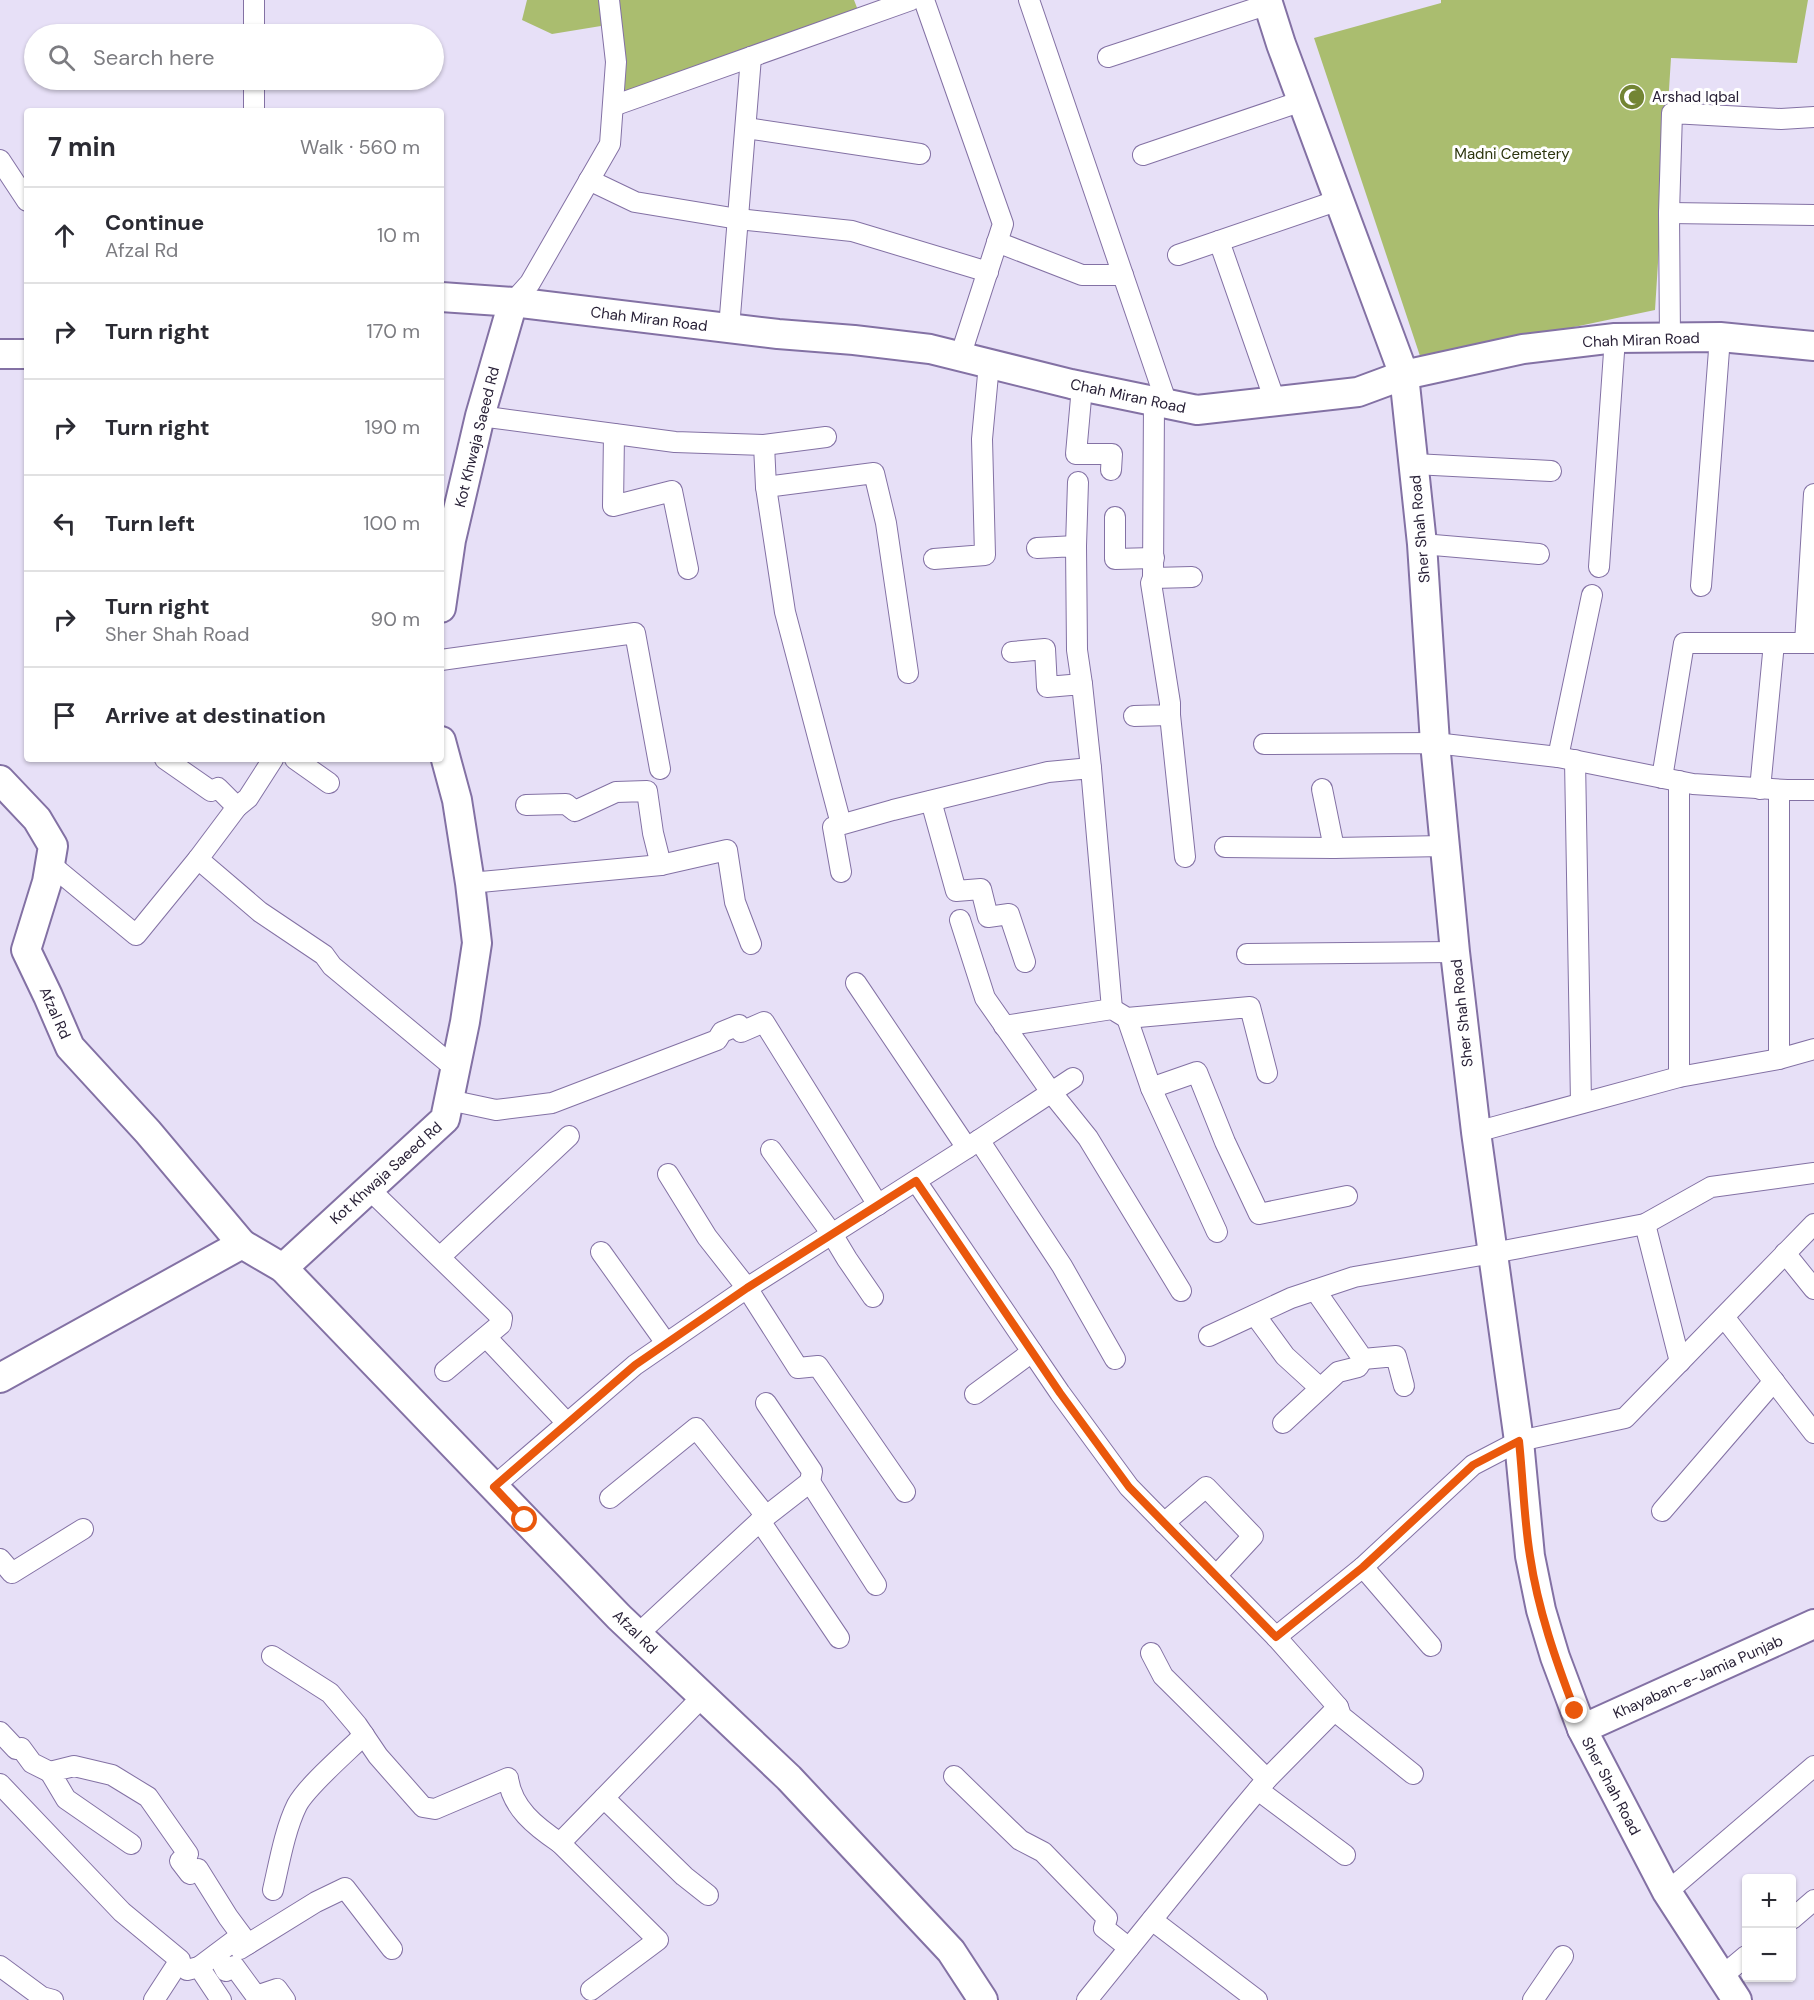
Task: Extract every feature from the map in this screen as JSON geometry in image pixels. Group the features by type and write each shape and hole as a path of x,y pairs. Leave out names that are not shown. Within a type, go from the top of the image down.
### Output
{"street":[{"path":"254,0 254,24"},
{"path":"513,302 530,283 610,144 616,62 609,0"},
{"path":"613,106 911,0"},
{"path":"924,0 1003,224 960,357"},
{"path":"1029,0 1123,275 1160,403 1152,584 1170,703 1185,857"},
{"path":"1108,57 1268,2"},
{"name":"Sher Shah Road","path":"1268,2 1281,44 1404,375 1422,544 1435,744 1455,952 1476,1132 1519,1441 1530,1556 1541,1610 1555,1657 1582,1730 1667,1892 1737,2000"},
{"path":"729,328 751,57"},
{"path":"254,90 254,108"},
{"path":"1143,155 1302,101"},
{"path":"1670,338 1669,213 1672,113 1781,119 1814,117"},
{"path":"746,128 920,154"},
{"path":"0,160 24,196"},
{"path":"589,180 635,202 738,219 852,231 988,272"},
{"path":"1178,255 1339,200"},
{"path":"1669,213 1814,215"},
{"path":"1219,241 1275,401"},
{"path":"997,243 1082,275 1123,275"},
{"name":"Chah Miran Road","path":"444,297 513,302 919,348 1082,387 1197,411 1358,392 1404,375 1523,349 1615,338 1720,338 1814,346"},
{"name":"Kot Khwaja Saeed Rd","path":"444,588 451,540 480,416 513,302"},
{"path":"1599,567 1615,338"},
{"path":"1701,586 1720,338"},
{"path":"0,354 24,354"},
{"path":"934,559 985,555 982,439 989,364"},
{"path":"1082,387 1076,454 1112,454 1112,470"},
{"path":"480,416 675,442 764,445 826,437"},
{"path":"614,434 613,506 672,491 688,568"},
{"path":"764,445 766,487 785,612 841,824"},
{"path":"1414,464 1551,471"},
{"path":"766,487 874,473 886,523 908,673"},
{"path":"1078,482 1077,650 1119,1014 1217,1232"},
{"path":"1679,1077 1671,780 1684,642 1810,643 1814,494"},
{"path":"1115,517 1115,559 1154,558"},
{"path":"1422,544 1539,554"},
{"path":"1036,548 1076,546"},
{"path":"1153,578 1192,577"},
{"path":"1581,1103 1566,758 1592,595"},
{"path":"444,660 635,633 660,769"},
{"path":"1774,643 1770,789 1779,1059"},
{"path":"1012,652 1045,649 1047,687 1082,684"},
{"path":"1134,716 1170,715"},
{"path":"1264,744 1435,744 1566,758 1671,780 1770,789 1814,790"},
{"name":"Kot Khwaja Saeed Rd","path":"283,1268 446,1119 465,1022 477,943 457,800 444,752"},
{"path":"169,762 211,791 218,788 237,807"},
{"path":"50,864 136,935 198,860 237,807 248,798 271,762"},
{"path":"299,762 329,783"},
{"path":"841,872 832,827 1048,772 1091,768"},
{"name":"Afzal Rd","path":"0,780 37,819 53,846 46,882 26,950 70,1047 148,1132 242,1244"},
{"path":"1322,789 1334,848"},
{"path":"526,805 566,804 575,811 616,792 647,790 653,833 661,865"},
{"path":"931,801 956,891 981,889 988,916 1009,914 1025,962"},
{"path":"1225,847 1445,846"},
{"path":"470,883 661,865 727,850 735,902 751,944"},
{"path":"198,860 260,912 324,955 332,966 456,1068"},
{"path":"960,921 985,998 1051,1092 1088,1138 1181,1291"},
{"path":"1247,954 1455,952"},
{"path":"856,983 1062,1266 1115,1359"},
{"path":"1004,1026 1119,1014 1250,1007 1267,1073"},
{"path":"449,1100 496,1110 552,1103 717,1040 722,1032 739,1025 741,1032 764,1023 878,1205"},
{"path":"1476,1132 1679,1077 1779,1059 1814,1049"},
{"path":"1151,1088 1197,1072 1259,1214 1347,1196"},
{"path":"494,1487 635,1365 666,1343 747,1288 1073,1078"},
{"path":"440,1257 568,1136"},
{"path":"771,1150 832,1234 873,1297"},
{"path":"1209,1336 1291,1298 1354,1277 1645,1224 1711,1187 1814,1173"},
{"path":"668,1174 707,1237 747,1288 798,1368 818,1366 905,1492"},
{"path":"916,1181 1032,1352 1129,1487 1276,1637 1338,1707 1341,1716 1413,1774"},
{"path":"369,1189 502,1318 501,1324 445,1371"},
{"path":"1645,1224 1680,1362"},
{"path":"1276,1637 1363,1567 1473,1465 1519,1441 1625,1418 1814,1224"},
{"path":"0,1378 242,1244 283,1268"},
{"path":"601,1252 666,1343"},
{"path":"1785,1253 1814,1289"},
{"name":"Afzal Rd","path":"283,1268 637,1635 789,1778 951,1951 968,1993"},
{"path":"1315,1290 1363,1359"},
{"path":"1255,1315 1285,1356 1320,1388"},
{"path":"1724,1317 1814,1433"},
{"path":"486,1337 567,1423"},
{"path":"975,1394 1032,1352"},
{"path":"1363,1359 1396,1356 1404,1386"},
{"path":"1283,1423 1338,1372 1358,1367 1363,1359"},
{"path":"1662,1511 1774,1381"},
{"path":"637,1635 763,1519 810,1482 812,1471 766,1403"},
{"path":"610,1498 696,1428 763,1519 839,1638"},
{"path":"810,1482 876,1585"},
{"path":"1164,1523 1206,1487 1253,1536 1216,1576"},
{"path":"0,1559 12,1573 83,1529"},
{"path":"1363,1567 1431,1646"},
{"name":"Khayaban-e-Jamia Punjab","path":"1582,1730 1814,1624"},
{"path":"1151,1653 1162,1676 1262,1785 1345,1855"},
{"path":"272,1656 330,1693 378,1756 423,1807 435,1809 508,1778 511,1794 519,1808 549,1836 560,1843 658,1940 591,1990"},
{"path":"560,1843 702,1696"},
{"path":"1094,1998 1152,1920 1262,1785 1338,1707"},
{"path":"0,1732 16,1749 21,1748 32,1763 50,1772 66,1799 131,1844"},
{"path":"273,1890 281,1854 297,1804 364,1735"},
{"path":"50,1772 74,1766 112,1775 148,1797 188,1854 180,1861 190,1874 198,1869 248,1944"},
{"path":"1667,1892 1814,1766"},
{"path":"954,1776 1020,1840 1043,1852 1107,1918 1104,1928 1130,1948"},
{"path":"0,1784 122,1912 180,1960 154,2000"},
{"path":"604,1798 684,1876 708,1895"},
{"path":"171,1973 199,1967 235,1940 240,1949 316,1902 345,1888 392,1949"},
{"path":"1796,1914 1814,1900"},
{"path":"1152,1920 1257,2000"},
{"path":"217,1954 226,1971 234,1966 256,1996 277,1989 285,2000"},
{"path":"1533,2000 1563,1956"},
{"path":"1721,1977 1742,1959"},
{"path":"0,1966 42,1997 53,2000"},
{"path":"199,1967 221,2000"}],"green space":[{"path":"527,0 854,0 861,18 613,106 607,25 552,34 522,20"},
{"name":"Madni Cemetery","path":"1441,0 1808,0 1797,63 1671,58 1655,310 1421,359 1314,38 1441,3"}],"place":[{"name":"Arshad Iqbal","path":"1632,97"}],"route":[{"path":"525,1520 494,1487 635,1365 747,1288 916,1181 1060,1393 1129,1487 1276,1637 1363,1567 1473,1465 1519,1441 1530,1556 1541,1610 1575,1711"}]}
